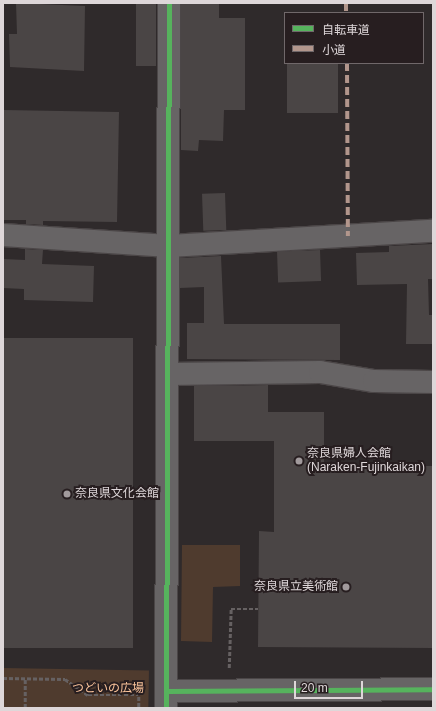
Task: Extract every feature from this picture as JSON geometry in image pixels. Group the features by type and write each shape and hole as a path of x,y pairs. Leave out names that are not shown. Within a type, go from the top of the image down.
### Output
{"street":[{"path":"169,3 169,374 166,699 433,689"},
{"path":"3,235 169,246 433,231"},
{"path":"169,374 320,372 374,381 433,382"}],"path":[{"path":"229,675 230,609 258,609"},
{"path":"3,678 65,679 88,695 139,695"},
{"path":"25,678 25,708"},
{"path":"139,685 139,707"}],"green space":[{"path":"182,545 240,545 240,586 213,587 212,642 181,641"},
{"name":"つどいの広場","path":"3,668 149,671 148,708 3,708"}],"building":[{"path":"16,3 85,6 84,71 10,67 9,34 17,34"},
{"path":"136,3 156,3 156,66 136,66"},
{"path":"181,3 219,3 219,18 245,18 245,110 224,110 223,141 199,140 198,151 181,150"},
{"path":"287,64 338,64 338,113 287,113"},
{"path":"3,110 119,112 117,222 43,221 43,225 26,224 26,220 3,220"},
{"path":"225,193 226,230 203,231 202,194"},
{"path":"433,244 433,279 428,279 429,315 433,315 433,344 406,344 407,284 357,285 356,253 389,252 389,246"},
{"path":"25,249 43,250 42,264 94,266 93,302 24,300 24,289 3,288 3,259 25,260"},
{"path":"320,250 321,281 278,282 277,252"},
{"path":"221,256 224,324 340,324 340,360 187,359 187,323 204,323 204,287 180,288 180,258"},
{"name":"奈良県文化会館","path":"3,338 133,338 133,648 3,648"},
{"path":"268,385 268,412 324,412 324,466 433,466 433,648 258,647 259,531 274,532 274,441 194,441 194,386"}],"marked path":[{"path":"346,3 346,12"},
{"path":"347,64 348,236"}],"cycle path":[{"path":"166,708 169,3"},
{"path":"167,691 433,689"}],"place":[{"name":"奈良県婦人会館 (Naraken-Fujinkaikan)","path":"299,461"},
{"name":"奈良県文化会館","path":"67,494"},
{"name":"奈良県立美術館","path":"346,587"}]}
